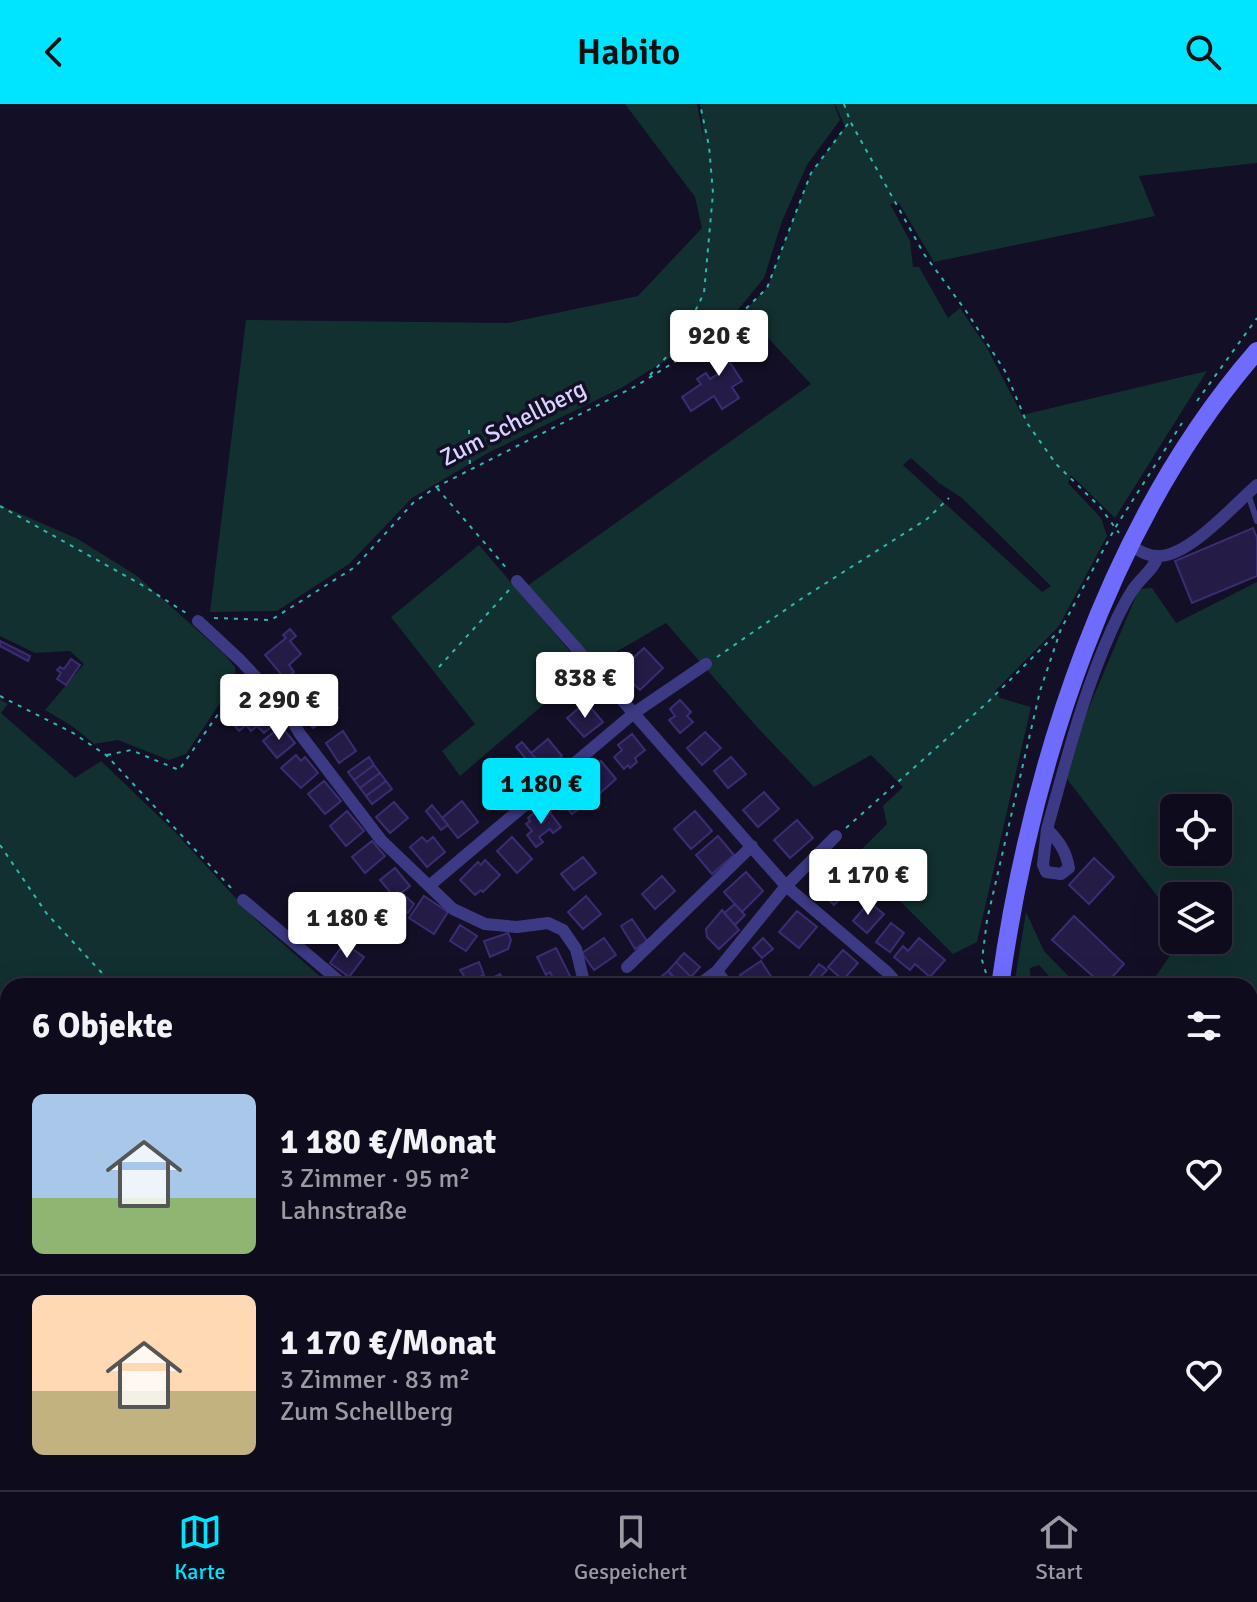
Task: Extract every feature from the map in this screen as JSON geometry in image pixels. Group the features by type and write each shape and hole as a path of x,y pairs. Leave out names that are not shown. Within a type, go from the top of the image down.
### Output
{"main road":[{"path":"1001,978 1009,924 1048,758 1065,702 1095,624 1165,481 1233,378 1257,351"}],"street":[{"path":"1131,546 1158,556 1178,551 1253,489"},
{"path":"1047,829 1088,692 1112,631 1134,588 1158,556"},
{"path":"517,581 786,886 889,978"},
{"path":"198,621 283,706 300,734 381,840 453,909 485,924 517,927 548,923 563,930 576,949 583,978"},
{"path":"429,886 634,713 706,664"},
{"path":"708,978 717,971 786,886 836,836"},
{"path":"627,967 752,846"},
{"path":"243,900 336,978"},
{"path":"717,971 722,978"}],"lane":[{"path":"1253,489 1257,521"}],"path":[{"path":"647,379 680,342 704,293 706,244 713,193 709,146 700,104"},
{"path":"844,104 850,121 924,254 1005,371 1027,423 1056,464 1100,507 1131,546"},
{"name":"Zum Schellberg","path":"517,581 436,487 647,379 721,333 767,288 811,173 850,121"},
{"path":"469,430 470,470"},
{"path":"0,506 142,585 198,621 210,617 271,620 355,567 413,503 436,487"},
{"path":"706,664 927,519 949,498"},
{"path":"439,667 517,581"},
{"path":"836,836 988,702 1061,629"},
{"path":"106,755 131,750 179,770 249,670"},
{"path":"0,696 73,733 106,755 243,900"},
{"path":"0,845 47,914 107,978"}],"green space":[{"path":"625,104 697,104 704,140 700,104 834,104 840,120 807,165 782,221 764,278 728,322 621,388 488,453 412,498 349,564 277,611 210,612 246,320 508,323 638,296 702,228 695,197"},
{"path":"835,104 1257,104 1257,163 1139,176 1155,216 934,262 899,203 890,204 910,241 913,267 919,267 948,318 960,308 987,348 1022,415 1207,371 1115,518 1071,475 1068,483 1101,518 1107,536 1059,626 995,691 1000,698 1031,707 977,942 953,954 855,856 887,824 883,806 903,787 871,755 814,787 666,623 597,663 565,637 523,589 811,384 745,310 767,288 811,173 845,127","holes":["911,458 962,498 1051,586 1042,592 903,465"]},
{"path":"0,505 78,539 137,576 235,667 236,679 186,754 169,760 118,740 94,744 45,710 84,664 70,651 35,653 0,636"},
{"path":"479,545 585,669 460,776 442,751 475,724 391,617"},
{"path":"1257,582 1257,978 1155,978 1170,954 1232,954 1232,882 1160,882 1160,900 1067,779 1085,717 1139,589 1152,588 1176,623"},
{"path":"0,700 8,704 1,713 75,778 101,761 174,831 256,920 322,978 0,978"},
{"path":"1026,912 1044,951 1070,978 1051,978 1039,965 1030,968 1031,978 1015,978"}],"building":[{"path":"746,331 753,341 727,358 742,381 732,387 739,398 722,409 714,396 691,411 682,397 701,384 697,379 706,373 710,379 722,371 713,356"},
{"path":"1253,528 1257,538 1257,576 1192,603 1175,561"},
{"path":"290,629 296,636 290,641 301,654 289,665 294,672 285,679 265,655 286,638 283,635"},
{"path":"0,641 30,656 28,661 0,646"},
{"path":"644,648 663,668 640,690 619,671"},
{"path":"622,652 630,661 619,671 611,659"},
{"path":"71,659 80,665 66,685 57,679 61,673 57,670 60,667 64,669"},
{"path":"324,692 338,708 313,728 299,712"},
{"path":"251,693 270,715 251,731 246,725 239,731 226,715"},
{"path":"680,700 691,712 687,716 693,722 680,733 669,720 675,716 670,709"},
{"path":"586,702 603,722 584,737 567,718"},
{"path":"270,715 276,723 264,733 257,726"},
{"path":"281,726 295,743 277,758 263,741"},
{"path":"343,731 356,751 339,763 326,743"},
{"path":"705,732 721,748 702,765 687,748"},
{"path":"632,734 645,750 635,758 637,762 624,769 614,757 622,750 618,745"},
{"path":"548,739 562,756 546,770 531,753"},
{"path":"522,742 537,760 531,765 516,747"},
{"path":"296,755 301,761 305,757 318,773 301,788 281,768"},
{"path":"369,757 374,765 354,780 348,772"},
{"path":"731,757 746,774 728,788 714,771"},
{"path":"601,761 616,779 599,794 584,776"},
{"path":"374,765 380,773 360,788 354,780"},
{"path":"380,773 386,781 366,796 360,788"},
{"path":"505,773 517,786 499,802 487,790"},
{"path":"579,779 594,797 589,802 574,784"},
{"path":"324,781 341,801 325,814 308,794"},
{"path":"386,781 392,789 372,804 366,796"},
{"path":"574,784 589,802 572,814 558,798"},
{"path":"764,792 779,809 758,827 743,810"},
{"path":"462,801 478,822 458,838 442,818"},
{"path":"394,802 408,818 390,833 376,817"},
{"path":"432,805 448,825 441,830 426,811"},
{"path":"547,809 561,827 553,833 550,829 539,837 543,842 536,847 527,835 532,831 526,824 536,811 540,815"},
{"path":"347,811 364,831 346,846 330,826"},
{"path":"695,811 712,831 691,849 674,829"},
{"path":"797,820 813,838 790,858 774,840"},
{"path":"718,836 734,855 712,874 696,855"},
{"path":"422,837 427,842 433,837 445,852 427,867 410,847"},
{"path":"512,837 532,859 517,873 497,851"},
{"path":"372,841 385,856 365,873 352,857"},
{"path":"583,857 596,873 574,890 561,874"},
{"path":"1094,858 1114,877 1089,904 1069,885"},
{"path":"839,859 859,878 834,905 814,886"},
{"path":"485,860 500,875 483,892 481,890 475,895 460,880 478,862 481,865"},
{"path":"395,868 410,886 395,898 380,880"},
{"path":"746,872 763,891 742,912 724,892"},
{"path":"662,876 675,891 655,909 642,894"},
{"path":"404,895 414,904 408,913 397,906"},
{"path":"424,896 448,912 434,934 409,918"},
{"path":"586,896 601,914 583,929 568,912"},
{"path":"869,902 884,914 867,933 853,921"},
{"path":"735,904 745,915 735,925 724,913"},
{"path":"722,910 739,930 719,949 707,937 706,929"},
{"path":"797,911 817,927 799,948 779,932"},
{"path":"1074,916 1124,964 1111,978 1095,978 1052,940"},
{"path":"632,919 647,941 635,949 621,926"},
{"path":"891,923 904,933 890,952 876,942"},
{"path":"460,925 477,936 466,951 450,941"},
{"path":"508,933 511,940 508,949 490,957 484,941"},
{"path":"604,938 616,955 594,970 582,953"},
{"path":"763,938 773,949 762,958 753,948"},
{"path":"919,938 945,960 930,977 915,964 910,970 894,957 903,946 908,951"},
{"path":"344,943 364,957 349,977 330,963"},
{"path":"556,948 571,978 553,978 550,972 546,975 537,957"},
{"path":"843,950 858,963 845,978 828,967"},
{"path":"684,953 700,967 691,977 676,962"},
{"path":"761,961 772,978 742,978 740,975"},
{"path":"479,962 484,975 465,978 460,970"},
{"path":"676,962 691,977 675,978 668,971"},
{"path":"819,964 827,970 820,978 808,978"},
{"path":"668,971 674,978 660,978"}]}
